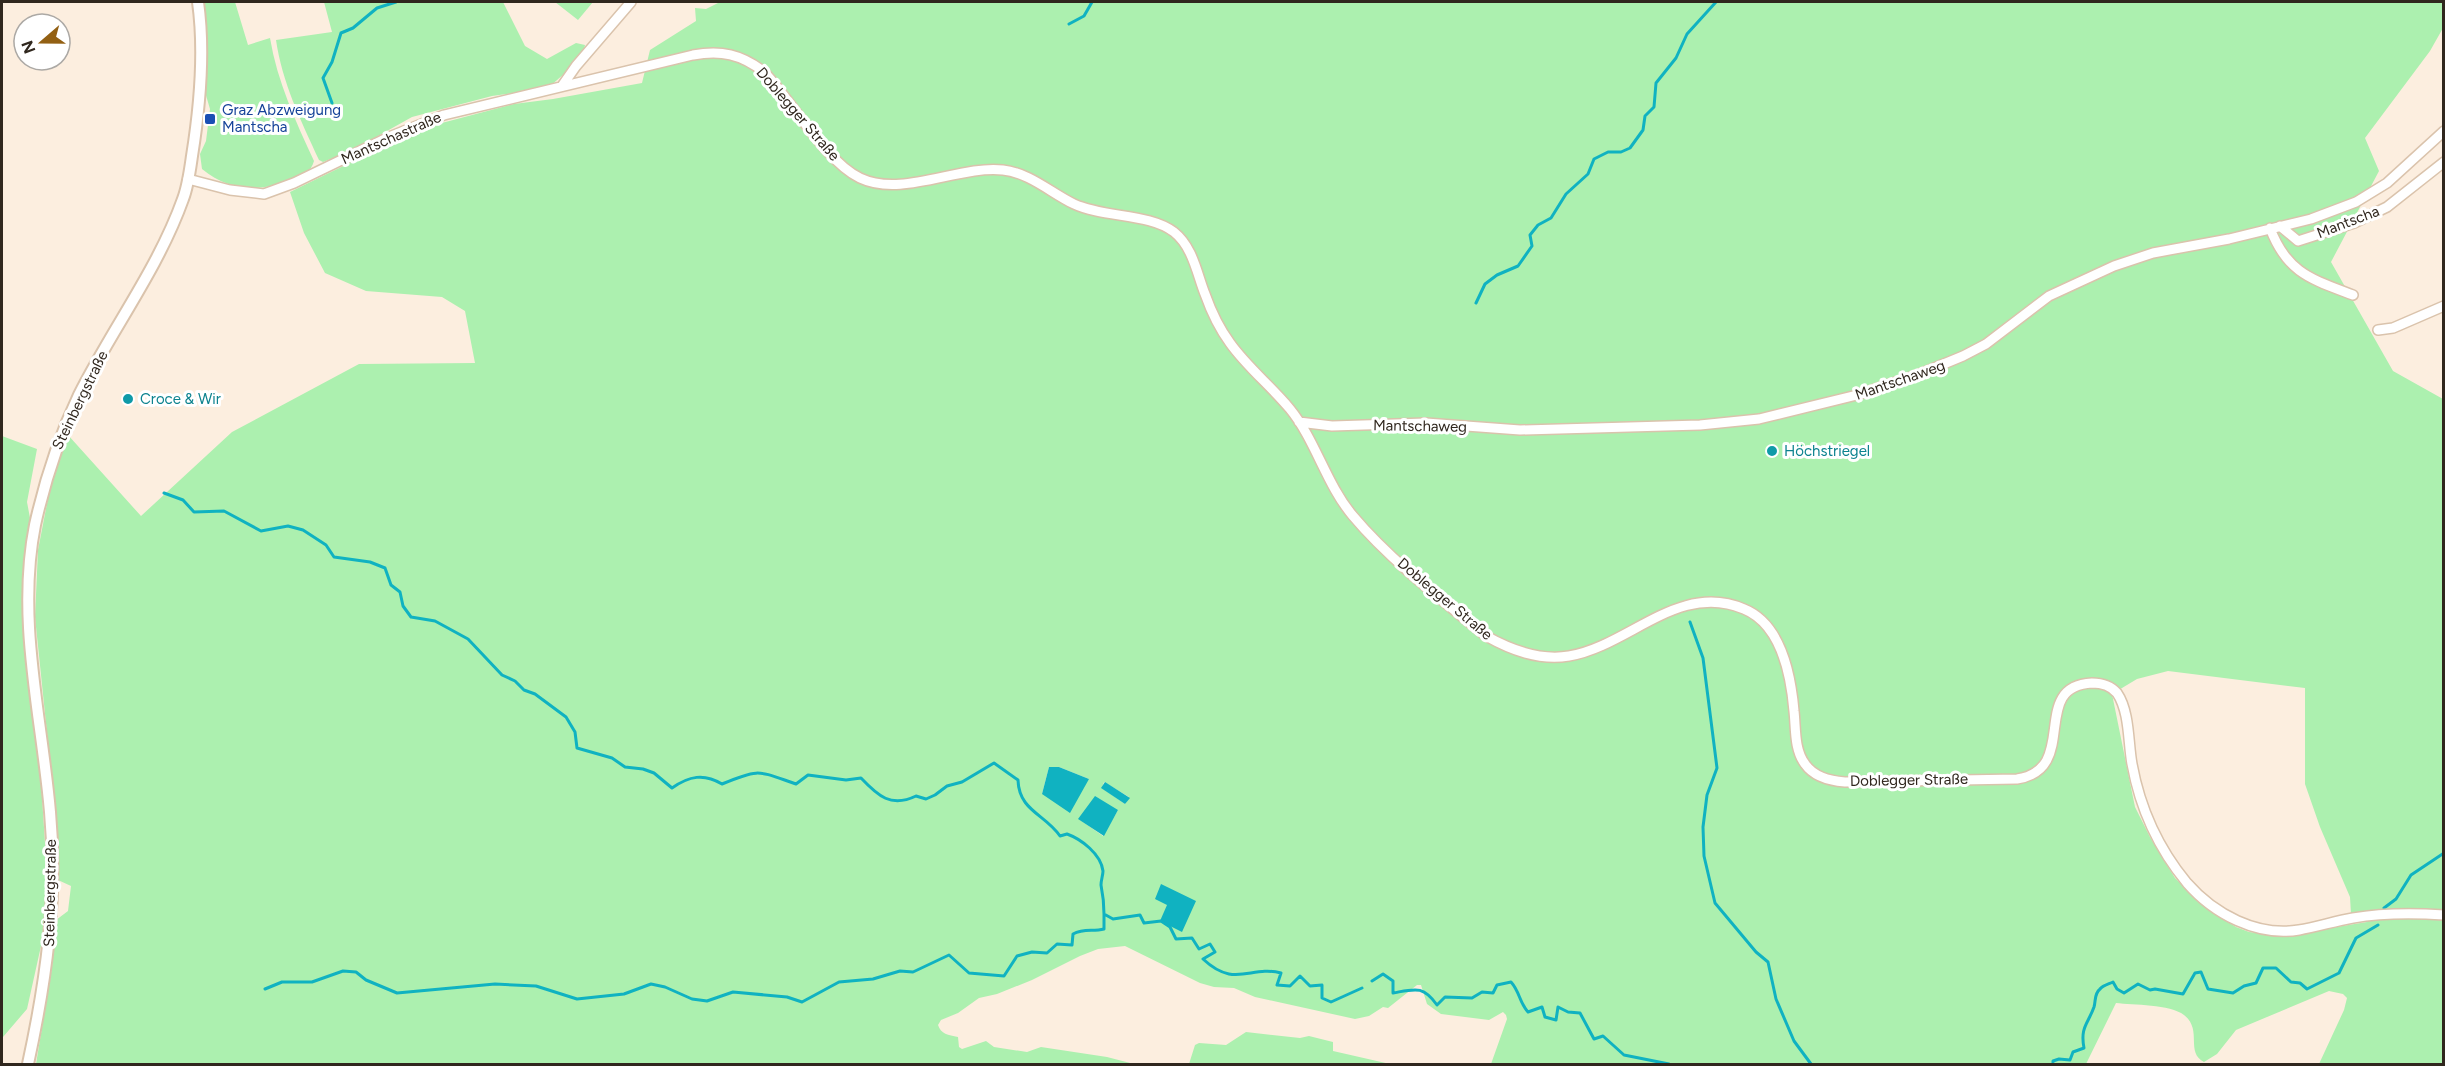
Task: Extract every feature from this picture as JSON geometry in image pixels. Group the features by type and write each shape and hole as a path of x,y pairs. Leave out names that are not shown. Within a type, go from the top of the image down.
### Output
{"main road":[{"name":"Steinbergstraße","path":"28,1065 48,957 52,889 50,814 29,625 28,580 34,530 45,479 64,428 81,392 166,240 184,197 200,93 201,29 198,2"}],"street":[{"path":"562,86 576,66 631,2"},
{"name":"Doblegger Straße","path":"562,86 693,55 714,52 732,54 754,64 764,72 812,134 844,167 862,179 895,184 1004,170 1039,183 1074,204 1166,227 1175,233 1186,246 1218,324 1229,342 1299,422 1352,516 1405,567 1479,630 1507,647 1529,654 1569,656 1592,649 1672,610 1695,604 1717,603 1744,609 1762,619 1782,655 1791,692 1797,742 1804,763 1810,770 1827,779 1845,782 2017,779 2034,774 2044,767 2050,756 2055,717 2061,701 2072,689 2101,684 2112,689 2121,702 2140,802 2155,834 2187,884 2214,907 2243,923 2274,931 2300,930 2364,916 2444,915"},
{"name":"Mantschastraße","path":"188,178 230,190 264,194 294,183 389,137 444,115 562,86"},
{"name":"Mantschaweg","path":"1299,422 1332,426 1426,423 1520,430 1700,425 1759,419 1857,395 1944,365 1986,344 2049,297 2072,284 2114,266 2153,253 2229,239 2311,219 2356,202 2387,183 2444,131"},
{"name":"Mantscha","path":"2275,227 2298,241 2354,223 2386,207 2444,162"},
{"path":"2275,227 2280,253 2304,275 2353,295"},
{"path":"2378,330 2393,328 2444,306"}],"green space":[{"path":"202,2 235,2 248,45 270,38 282,86 314,161 311,168 303,174 269,186 246,188 224,183 202,169 200,154 206,141 210,109 205,92"},
{"path":"324,2 503,2 525,46 547,59 576,43 585,45 582,58 548,88 492,96 412,117 353,150 323,162 319,160 293,101 276,40 332,32"},
{"path":"555,2 593,2 578,20"},
{"path":"720,2 2443,2 2443,28 2430,51 2365,138 2379,171 2331,262 2393,371 2443,399 2443,1064 2319,1064 2344,1010 2347,998 2343,994 2329,991 2236,1030 2217,1054 2204,1062 2198,1058 2194,1047 2192,1027 2184,1015 2178,1011 2161,1007 2116,1003 2086,1064 1491,1064 1507,1019 1506,1015 1503,1012 1489,1020 1441,1014 1427,1004 1421,985 1417,985 1388,1008 1383,1007 1369,1016 1355,1019 1255,997 1234,988 1214,987 1200,983 1125,946 1098,949 1032,980 997,994 979,998 958,1013 941,1020 938,1025 948,1035 958,1037 959,1047 962,1049 986,1041 994,1047 1027,1052 1041,1047 1107,1057 1134,1064 36,1064 52,967 56,920 68,911 71,886 58,880 56,820 35,617 38,550 51,483 68,435 141,516 232,432 359,364 475,363 465,311 442,297 366,291 325,273 304,233 290,192 419,129 514,104 642,83 650,50 696,21 695,8 706,9","holes":["2168,671 2305,688 2305,784 2320,827 2350,897 2351,914 2370,913 2367,922 2287,935 2249,932 2236,927 2203,905 2175,878 2135,807 2112,694 2137,679","1049,767 1059,767 1089,779 1042,794","1104,782 1129,797 1125,804 1102,788","1118,810 1103,836 1079,819"]},
{"path":"2,436 37,449 27,502 30,518 24,562 23,618 39,752 47,873 45,928 27,1009 3,1037 2,1042"},
{"path":"1246,1032 1300,1038 1309,1036 1333,1042 1333,1051 1390,1064 1189,1064 1195,1045 1199,1043 1226,1045"}],"water":[{"path":"1049,767 1059,767 1089,779 1070,813 1042,794"},
{"path":"1105,782 1130,798 1125,804 1101,788"},
{"path":"1095,796 1118,810 1104,836 1078,819"},
{"path":"1161,884 1196,901 1182,932 1160,921 1167,905 1155,899"}],"waterway":[{"path":"332,103 323,78 332,62 341,33 353,28 377,8 396,2"},
{"path":"1069,24 1084,16 1092,2"},
{"path":"1476,303 1485,284 1497,275 1518,266 1532,246 1530,235 1538,225 1551,218 1566,194 1588,174 1594,159 1608,152 1621,152 1630,148 1643,130 1645,116 1654,107 1656,83 1676,58 1687,34 1716,2"},
{"path":"164,493 183,500 194,512 224,511 261,531 288,526 303,530 326,545 334,557 370,562 385,568 391,585 400,592 403,606 411,617 435,621 468,639 502,675 515,681 524,690 535,694 566,717 575,732 577,748 612,758 625,767 654,773 672,788 697,777 709,778 722,784 744,775 759,773 796,784 808,775 846,780 861,778 879,795 892,800 899,801 916,796 926,799 947,786 962,782 994,763 1018,780 1019,790 1028,806 1060,836 1067,834 1072,836 1094,853 1103,871 1101,885 1104,914 1113,919 1140,915 1144,923 1161,921 1170,927 1176,939 1192,938 1199,949 1210,944 1215,952 1203,959 1224,973 1234,975 1270,971 1281,973 1277,985 1290,986 1300,976 1310,986 1322,985 1322,998 1331,1002 1362,988"},
{"path":"1690,622 1703,658 1717,768 1707,795 1703,827 1704,856 1715,903 1756,952 1768,962 1776,999 1794,1041 1811,1064"},
{"path":"2384,908 2396,899 2411,875 2444,853"},
{"path":"265,989 282,982 312,982 343,971 356,972 366,980 397,993 495,984 536,986 577,999 624,994 651,984 665,987 692,999 707,1001 733,992 787,997 802,1002 839,982 873,979 900,971 913,972 949,955 969,973 1004,976 1017,956 1032,952 1047,953 1057,944 1072,945 1073,934 1077,932 1104,929 1104,914"},
{"path":"2053,1064 2053,1061 2059,1059 2070,1060 2073,1052 2084,1048 2084,1030 2094,1007 2096,995 2101,988 2113,982 2117,989 2124,993 2138,984 2150,990 2183,994 2195,973 2201,972 2208,989 2233,993 2244,986 2256,983 2263,968 2276,968 2291,982 2300,983 2307,989 2339,973 2356,938 2378,925"},
{"path":"1372,981 1383,974 1393,981 1393,993 1407,990 1423,991 1437,1005 1445,997 1472,998 1482,992 1493,993 1497,985 1511,982 1528,1012 1542,1007 1545,1017 1556,1020 1558,1007 1568,1012 1580,1013 1594,1039 1603,1036 1624,1055 1669,1064"}],"place":[{"name":"Graz Abzweigung Mantscha","path":"210,119"},
{"name":"Croce & Wir","path":"128,399"},
{"name":"Höchstriegel","path":"1772,451"}]}
